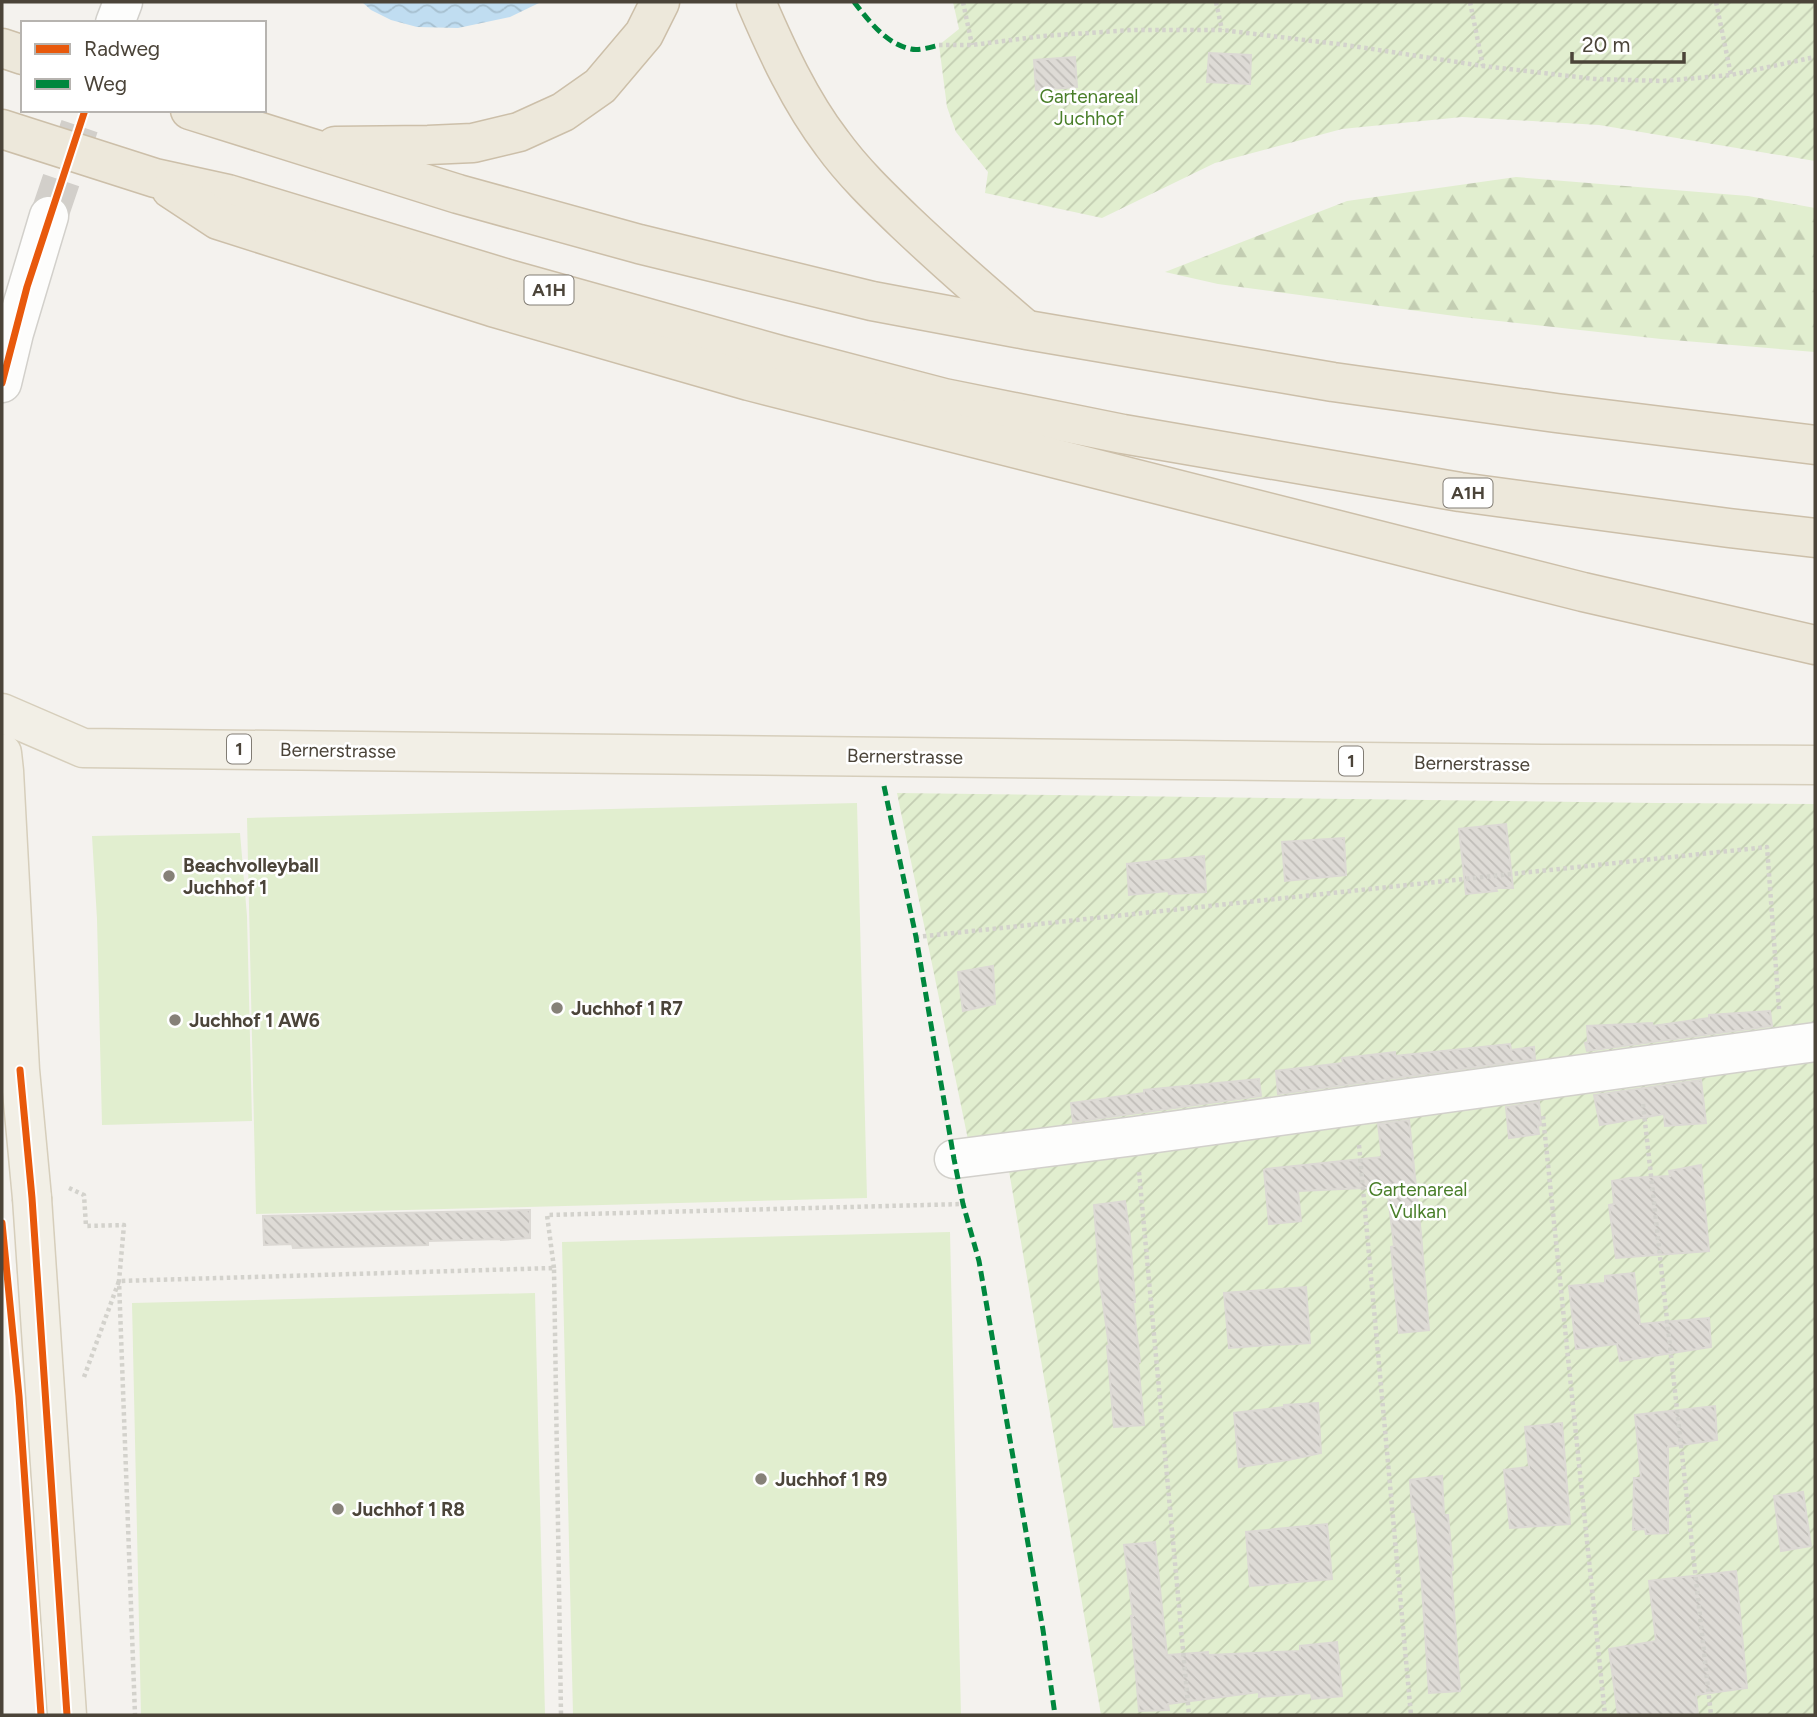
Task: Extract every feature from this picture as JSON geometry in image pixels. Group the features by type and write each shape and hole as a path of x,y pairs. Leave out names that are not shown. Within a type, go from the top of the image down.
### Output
{"highway":[{"path":"306,147 472,143 519,132 564,111 600,86 644,34 660,2"},
{"path":"756,2 773,42 800,93 832,143 874,192 1027,330"},
{"path":"2,48 21,54"},
{"path":"196,112 458,194 613,237 872,301 1333,382 1815,445"},
{"name":"A1H","path":"2,129 155,178 228,194 508,279 944,398 1123,434 1460,492 1815,538"},
{"path":"155,178 218,220 492,307 749,382 1597,595 1815,645"}],"main road":[{"name":"Bernerstrasse","path":"2,713 83,748 1815,765"},
{"path":"2,752 20,1070 32,1198 67,1715"}],"street":[{"path":"115,21 123,2"},
{"path":"2,380 49,216"},
{"path":"954,1158 1135,1136 1798,1044"}],"path":[{"path":"963,2 972,44"},
{"path":"1216,2 1222,30"},
{"path":"1470,2 1483,66"},
{"path":"1716,2 1731,75"},
{"path":"939,45 1119,31 1222,30 1595,79 1662,81 1731,75 1815,57"},
{"path":"916,937 1767,847 1798,1044"},
{"path":"1639,1066 1711,1715"},
{"path":"1540,1081 1605,1715"},
{"path":"1355,1105 1411,1715"},
{"path":"1135,1136 1189,1715"},
{"path":"68,1187 84,1195 86,1226 124,1225 119,1281 135,1715"},
{"path":"561,1715 554,1268 547,1214 963,1204"},
{"path":"119,1281 554,1268"},
{"path":"84,1377 119,1281"}],"green space":[{"name":"Gartenareal Juchhof","path":"953,2 1815,2 1815,161 1599,125 1462,117 1342,129 1215,163 1102,218 985,193 988,172 956,132 947,107 939,45 959,29"},
{"path":"1516,177 1748,196 1815,208 1815,352 1661,339 1462,317 1218,284 1165,272 1347,201"},
{"name":"Gartenareal Vulkan","path":"897,793 1815,804 1815,1715 1101,1715 1007,1159 973,1164"},
{"name":"Juchhof 1 R7","path":"857,803 867,1198 256,1214 247,818"},
{"name":"Juchhof 1 AW6","path":"240,833 247,916 252,1121 102,1125 97,919 92,836"},
{"name":"Juchhof 1 R9","path":"950,1232 961,1715 573,1715 562,1242"},
{"name":"Juchhof 1 R8","path":"535,1293 545,1715 141,1715 132,1303"}],"water":[{"path":"362,2 541,2 510,17 458,28 417,27 391,20"}],"building":[{"path":"1209,53 1251,55 1250,84 1207,82"},
{"path":"1075,57 1077,87 1036,90 1034,60"},
{"path":"1506,824 1513,888 1496,888 1497,891 1466,894 1459,829"},
{"path":"1344,838 1346,875 1285,881 1282,842"},
{"path":"1204,856 1206,892 1169,894 1168,891 1129,895 1127,864"},
{"path":"993,966 995,1004 963,1011 958,972"},
{"path":"1770,1011 1772,1026 1587,1051 1585,1043 1588,1042 1587,1026 1652,1023 1653,1026 1709,1018 1709,1015"},
{"path":"1510,1044 1511,1050 1534,1047 1535,1059 1278,1094 1276,1071 1343,1063 1342,1058 1395,1052 1395,1056"},
{"path":"1259,1079 1261,1096 1073,1122 1071,1103 1144,1093 1144,1090"},
{"path":"1701,1080 1706,1123 1665,1126 1664,1114 1600,1125 1594,1095"},
{"path":"1539,1102 1539,1134 1509,1138 1506,1107"},
{"path":"1409,1120 1429,1330 1399,1333 1391,1247 1394,1246 1387,1187 1298,1191 1301,1221 1269,1224 1264,1170 1382,1157 1378,1124"},
{"path":"1701,1165 1709,1251 1616,1258 1609,1205 1614,1204 1612,1181 1670,1176 1669,1171"},
{"path":"1125,1201 1144,1425 1114,1427 1109,1346 1099,1275 1094,1205"},
{"path":"530,1210 530,1238 428,1241 428,1245 293,1248 292,1244 264,1245 263,1216"},
{"path":"1634,1273 1640,1324 1709,1318 1711,1347 1620,1361 1617,1344 1576,1349 1569,1286 1605,1283 1605,1276"},
{"path":"1306,1287 1310,1343 1229,1348 1224,1293"},
{"path":"1318,1403 1321,1453 1239,1467 1234,1413"},
{"path":"1715,1406 1717,1440 1668,1447 1668,1533 1646,1534 1645,1529 1633,1530 1634,1478 1641,1478 1635,1415"},
{"path":"1562,1423 1570,1524 1510,1528 1504,1470 1529,1467 1525,1427"},
{"path":"1442,1476 1444,1515 1448,1515 1453,1570 1460,1691 1429,1693 1421,1572 1410,1480"},
{"path":"1803,1492 1811,1546 1781,1551 1774,1496"},
{"path":"1327,1524 1332,1579 1250,1586 1246,1532"},
{"path":"1155,1542 1167,1655 1300,1651 1300,1646 1337,1642 1342,1696 1312,1699 1311,1693 1259,1697 1259,1692 1168,1704 1169,1710 1139,1711 1133,1616 1124,1545"},
{"path":"1736,1571 1747,1688 1696,1695 1698,1715 1618,1715 1609,1649 1656,1641 1649,1581"}],"tunnel":[{"path":"49,216 84,112"}],"marked path":[{"path":"854,2 879,31 894,42 914,49 939,45"},
{"path":"884,786 916,937 954,1159 979,1261 1043,1630 1055,1715"}],"cycle path":[{"path":"2,383 27,287 84,112"},
{"path":"20,1070 32,1198 67,1715"},
{"path":"2,1223 19,1396 41,1715"}],"place":[{"name":"Beachvolleyball Juchhof 1","path":"169,876"},
{"name":"Juchhof 1 R7","path":"557,1008"},
{"name":"Juchhof 1 AW6","path":"175,1020"},
{"name":"Juchhof 1 R9","path":"761,1479"},
{"name":"Juchhof 1 R8","path":"338,1509"}]}
